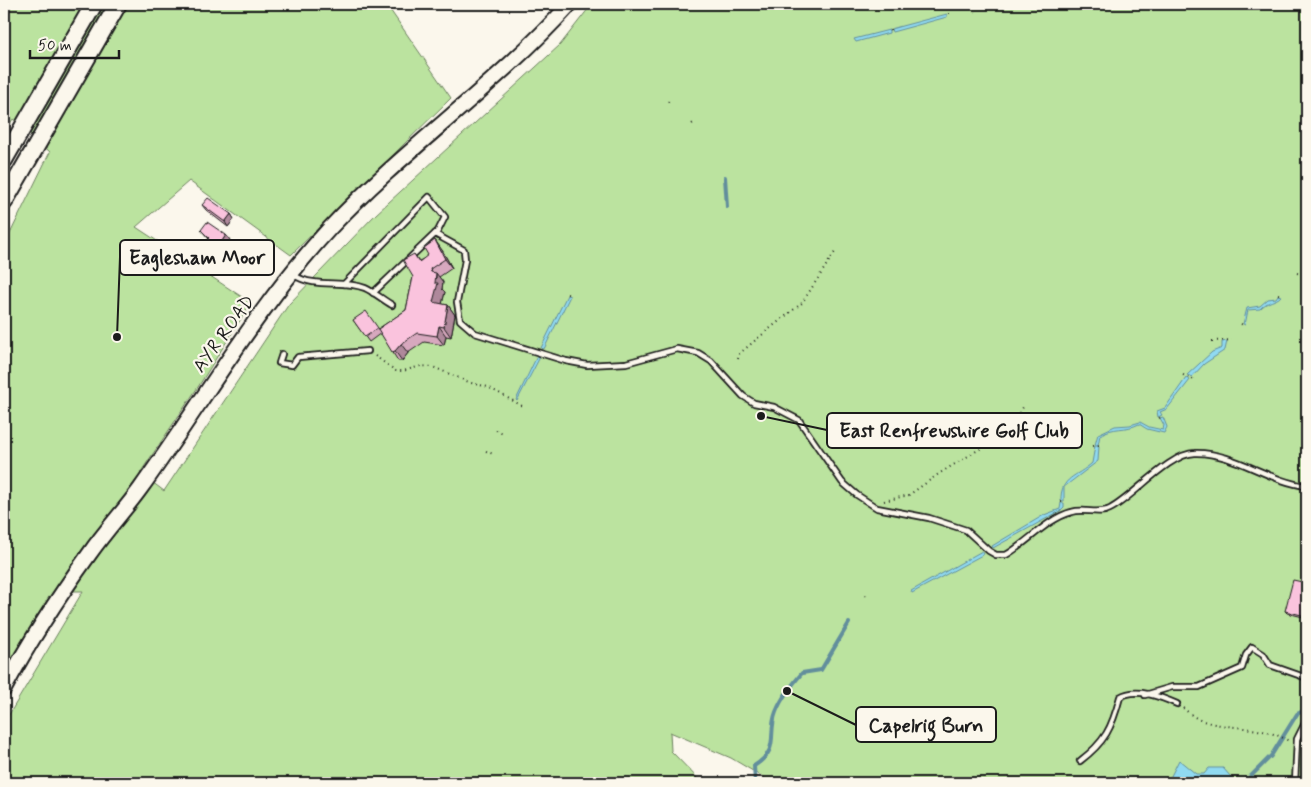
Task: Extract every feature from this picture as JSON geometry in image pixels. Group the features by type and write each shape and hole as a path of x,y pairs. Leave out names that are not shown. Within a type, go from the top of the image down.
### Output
{"highway":[{"path":"4,158 94,4"},
{"path":"4,202 118,4"}],"main road":[{"name":"AYR ROAD","path":"6,695 30,643 91,551 140,488 254,322 292,274 330,228 426,137 531,43 570,4"}],"lane":[{"path":"344,284 429,197 445,217 435,234 373,293"},
{"path":"435,234 464,250 465,260 457,302 460,320 475,332 566,361 587,365 626,363 677,349 698,353 711,361 742,396 754,403 774,407 799,420 842,482 877,508 929,518 966,530 996,555 1006,555 1059,518 1072,512 1110,509 1164,467 1193,452 1216,455 1276,478 1307,486"},
{"path":"292,274 302,281 344,284 365,288 392,305"},
{"path":"282,354 279,362 292,365 298,357 368,352"},
{"path":"1145,695 1172,687 1199,687 1228,676 1242,668 1246,655 1252,647 1263,654 1270,665 1307,678"},
{"path":"1080,761 1104,740 1110,729 1120,697 1127,693 1156,696 1177,704"},
{"path":"1295,783 1297,738 1307,719"}],"path":[{"path":"974,8 975,12"},
{"path":"890,29 891,33"},
{"path":"668,102 671,98"},
{"path":"738,359 739,354 802,303 835,252"},
{"path":"1296,274 1301,274"},
{"path":"567,294 571,295"},
{"path":"1278,294 1282,295"},
{"path":"1241,324 1245,326"},
{"path":"1212,341 1232,340"},
{"path":"373,355 396,371 421,366 434,367 488,387 524,407"},
{"path":"1183,375 1192,379"},
{"path":"872,504 909,495 993,441 1004,433 1024,406"},
{"path":"1159,418 1163,416"},
{"path":"498,431 504,434"},
{"path":"1094,446 1100,446"},
{"path":"488,452 494,454"},
{"path":"4,710 6,695"},
{"path":"1177,704 1201,721 1253,729 1284,738"}],"green space":[{"path":"4,4 386,4 451,98 291,255 189,181 136,227 251,303 198,387 140,473 164,491 289,304 376,214 560,45 592,4 1307,4 1307,783 773,783 731,758 670,732 671,751 702,783 4,783 4,723 83,591 55,591 4,674 4,246 50,152 13,119 4,133"}],"water":[{"path":"947,14 947,17 892,32 891,29 898,27"},
{"path":"889,30 889,33 856,42 854,39"},
{"path":"567,295 570,296 544,349 541,348"},
{"path":"1278,295 1281,296 1260,309 1248,310 1245,325 1243,324 1247,308 1260,306 1268,299 1276,298"},
{"path":"1227,341 1225,350 1204,364 1192,377 1187,375 1212,352 1222,348 1222,342"},
{"path":"537,356 540,357 517,401 516,400"},
{"path":"1186,378 1190,380 1167,409 1160,412 1162,415 1158,417 1157,411 1165,408"},
{"path":"1163,417 1167,427 1164,433 1147,429 1139,424 1105,432 1100,435 1098,445 1095,445 1098,434 1115,426 1140,422 1149,427 1163,430 1164,425 1160,418"},
{"path":"1095,446 1099,446 1098,461 1064,487 1064,501 1061,501 1061,493 1066,482 1092,463"},
{"path":"1061,503 1064,503 1064,507 1060,511 993,548 992,546 1044,515 1060,509"},
{"path":"982,551 984,554 912,593 911,591"},
{"path":"1179,760 1196,774 1204,774 1209,768 1223,768 1231,777 1232,783 1162,783 1170,778"}],"building":[{"path":"208,198 231,214 225,222 202,205"},
{"path":"207,222 226,235 222,241 222,247 226,250 215,262 199,250 209,238 201,230"},
{"path":"435,240 445,259 430,269 431,272 436,273 435,283 438,283 433,302 448,305 444,327 439,326 437,336 417,333 392,352 378,329 406,310 413,277 403,260 414,254 419,262 428,255 424,248"},
{"path":"366,311 378,328 365,337 353,320"},
{"path":"1293,580 1307,583 1306,616 1285,611"}],"waterway":[{"path":"725,177 727,207"},
{"path":"755,783 754,766 768,754 772,741 774,720 781,701 802,673 821,670 849,623"},
{"path":"1244,783 1271,756 1297,714 1307,709"}],"place":[{"name":"Eaglesham Moor","path":"117,337"},
{"name":"East Renfrewshire Golf Club","path":"761,416"},
{"name":"Capelrig Burn","path":"787,691"}]}
